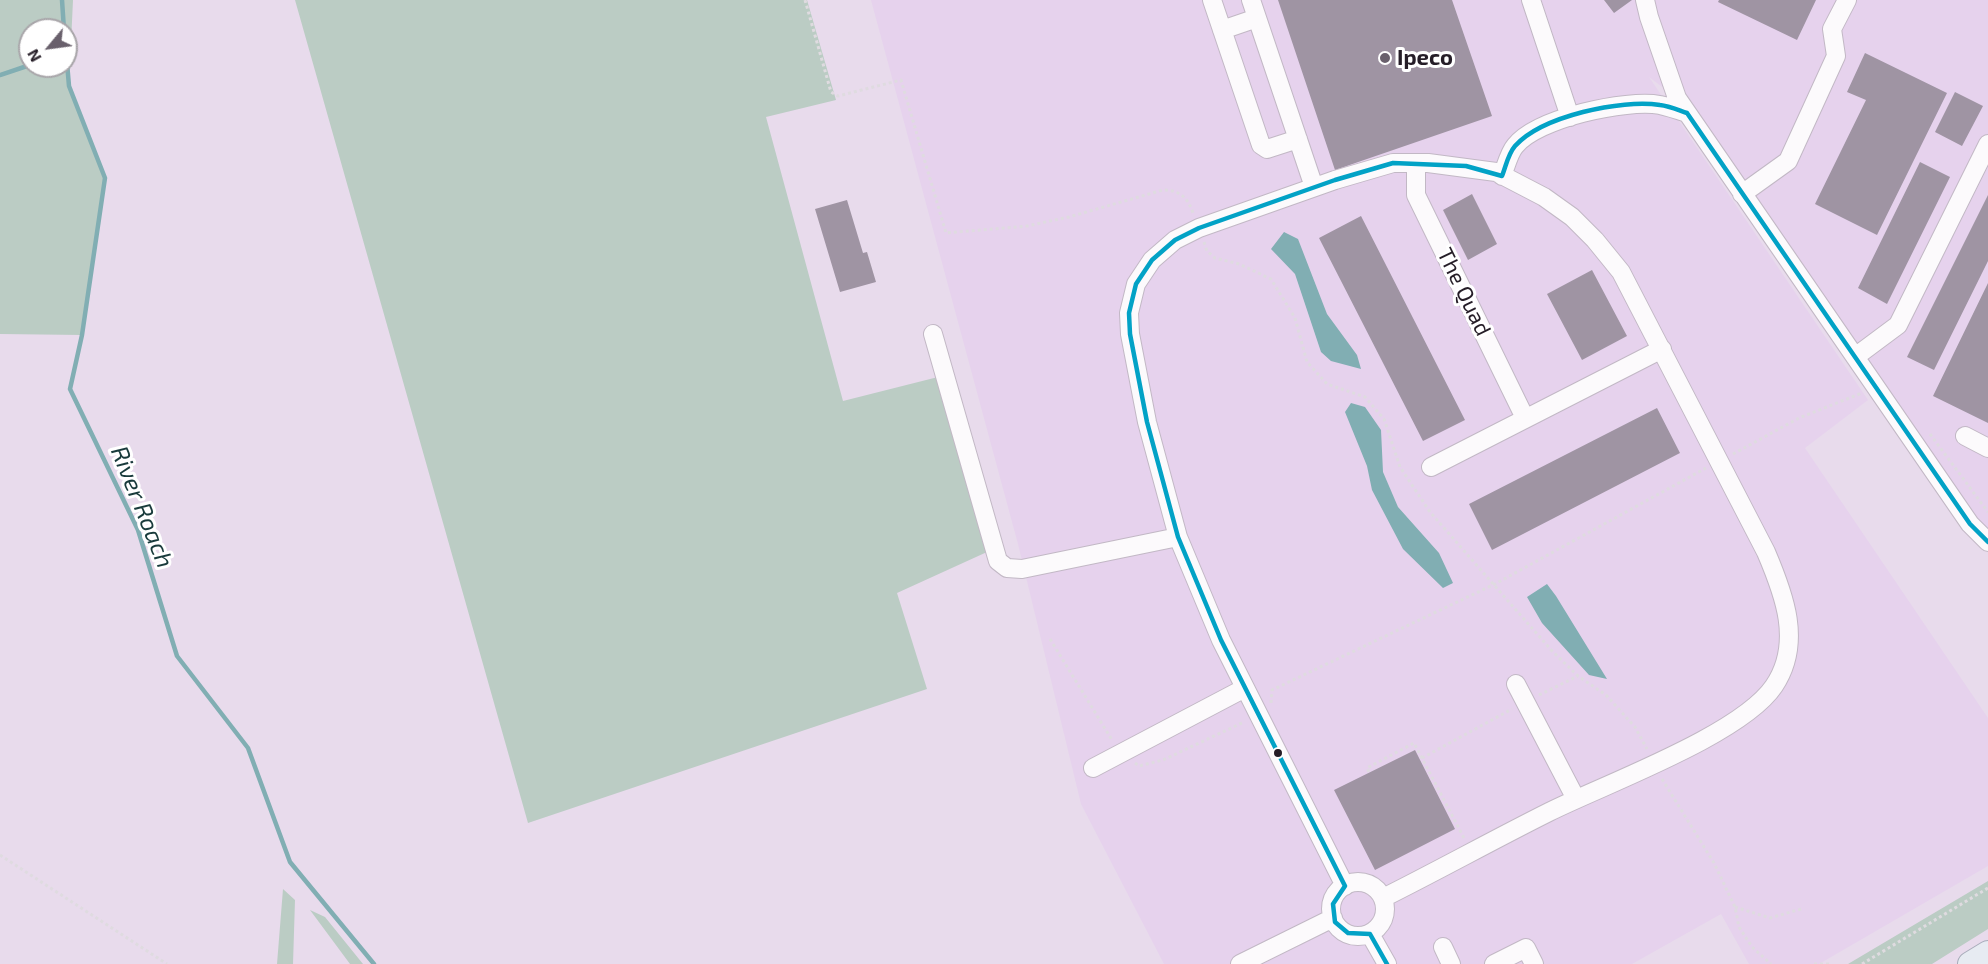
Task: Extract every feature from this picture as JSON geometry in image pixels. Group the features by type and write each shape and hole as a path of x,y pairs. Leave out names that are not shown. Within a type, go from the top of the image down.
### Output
{"main road":[{"path":"1970,964 1988,953"}],"street":[{"path":"1212,0 1261,145 1267,149 1298,139"},
{"path":"1251,0 1314,187"},
{"path":"1531,0 1570,117"},
{"path":"1645,0 1648,17 1677,98 1970,524 1988,542"},
{"path":"1742,194 1788,161 1836,56 1832,30 1847,0"},
{"path":"1222,30 1257,18"},
{"path":"1502,176 1513,147 1524,136 1548,124 1619,107 1658,105 1687,113"},
{"path":"1855,357 1898,325 1988,144"},
{"path":"1345,886 1221,640 1178,537 1148,422 1131,334 1130,313 1136,284 1152,260 1174,240 1199,228 1314,187 1393,163 1466,166 1502,176 1544,197 1572,217 1595,240 1621,272 1662,348 1782,590 1790,621 1783,666 1774,686 1722,730 1576,800 1383,898"},
{"name":"The Quad","path":"1416,163 1416,195 1525,418"},
{"path":"933,334 998,561 1007,568 1022,569 1178,537"},
{"path":"1431,467 1662,348"},
{"path":"1965,436 1988,448"},
{"path":"1516,684 1576,800"},
{"path":"1093,768 1245,688"},
{"path":"1353,883 1370,885 1383,898 1385,913 1383,922 1370,934 1362,936 1344,932 1333,918 1333,900 1345,886 1353,883"},
{"path":"1240,964 1333,918"},
{"path":"1370,934 1387,964"},
{"path":"1494,964 1526,948 1534,964"}],"path":[{"path":"1495,584 1799,418 1876,387"},
{"path":"1929,432 1988,512"},
{"path":"1422,758 1578,676"},
{"path":"1369,772 1367,768 1414,743 1472,853"},
{"path":"0,855 167,964"},
{"path":"1862,964 1988,888"},
{"path":"1735,907 1770,918 1801,909"},
{"path":"1814,964 1830,964"}],"shaded area":[{"path":"0,0 73,0 72,18 18,18 18,78 69,78 69,86 105,178 82,335 0,334"},
{"path":"295,0 807,0 836,100 766,117 843,401 942,376 987,552 897,593 927,689 528,823"},
{"path":"871,0 1988,0 1988,542 1677,98 1649,77 1868,400 1805,448 1988,718 1988,866 1819,964 1749,964 1721,914 1632,964 1164,964 1081,804 1018,544"},
{"path":"1284,232 1298,239 1327,314 1357,355 1361,369 1331,361 1321,352 1295,274 1271,249"},
{"path":"1351,403 1365,407 1381,430 1383,472 1398,507 1439,553 1453,583 1443,588 1403,549 1372,490 1367,466 1345,412"},
{"path":"1547,584 1607,679 1589,675 1542,623 1527,597"},
{"path":"1988,881 1988,929 1932,964 1848,964"},
{"path":"283,889 295,900 293,964 277,964"},
{"path":"310,910 325,917 363,964 350,964"}],"building":[{"name":"Ipeco","path":"1278,0 1452,0 1492,116 1335,170"},
{"path":"1604,0 1632,0 1614,13"},
{"path":"1719,0 1816,0 1797,40 1718,2"},
{"path":"1865,53 1947,93 1877,235 1815,204 1866,100 1847,92"},
{"path":"1955,92 1983,106 1962,146 1935,132"},
{"path":"1920,162 1950,177 1887,304 1858,288"},
{"path":"1472,194 1497,244 1468,260 1443,210"},
{"path":"1988,195 1988,261 1934,370 1907,357"},
{"path":"847,200 863,253 867,252 876,282 840,292 815,209"},
{"path":"1361,216 1465,420 1423,441 1319,238"},
{"path":"1592,270 1627,336 1582,360 1547,294"},
{"path":"1988,283 1988,423 1933,396"},
{"path":"1657,408 1680,453 1492,550 1469,504"},
{"path":"1415,750 1455,829 1375,870 1334,790"}],"waterway":[{"name":"River Roach","path":"62,0 63,18"},
{"path":"0,75 18,69"},
{"name":"River Roach","path":"68,78 69,86 105,178 82,335 70,389 138,530 177,656 248,748 290,862 374,964"}],"transit line":[{"path":"1387,964 1370,934 1348,933 1335,922 1333,904 1345,886 1221,640 1178,537 1147,422 1130,334 1129,313 1136,284 1152,260 1175,240 1199,228 1335,180 1393,163 1466,166 1502,176 1513,149 1527,135 1562,118 1583,112 1604,107 1644,104 1663,106 1687,113 1970,524 1988,542"}],"place":[{"name":"Ipeco","path":"1385,58"}]}
